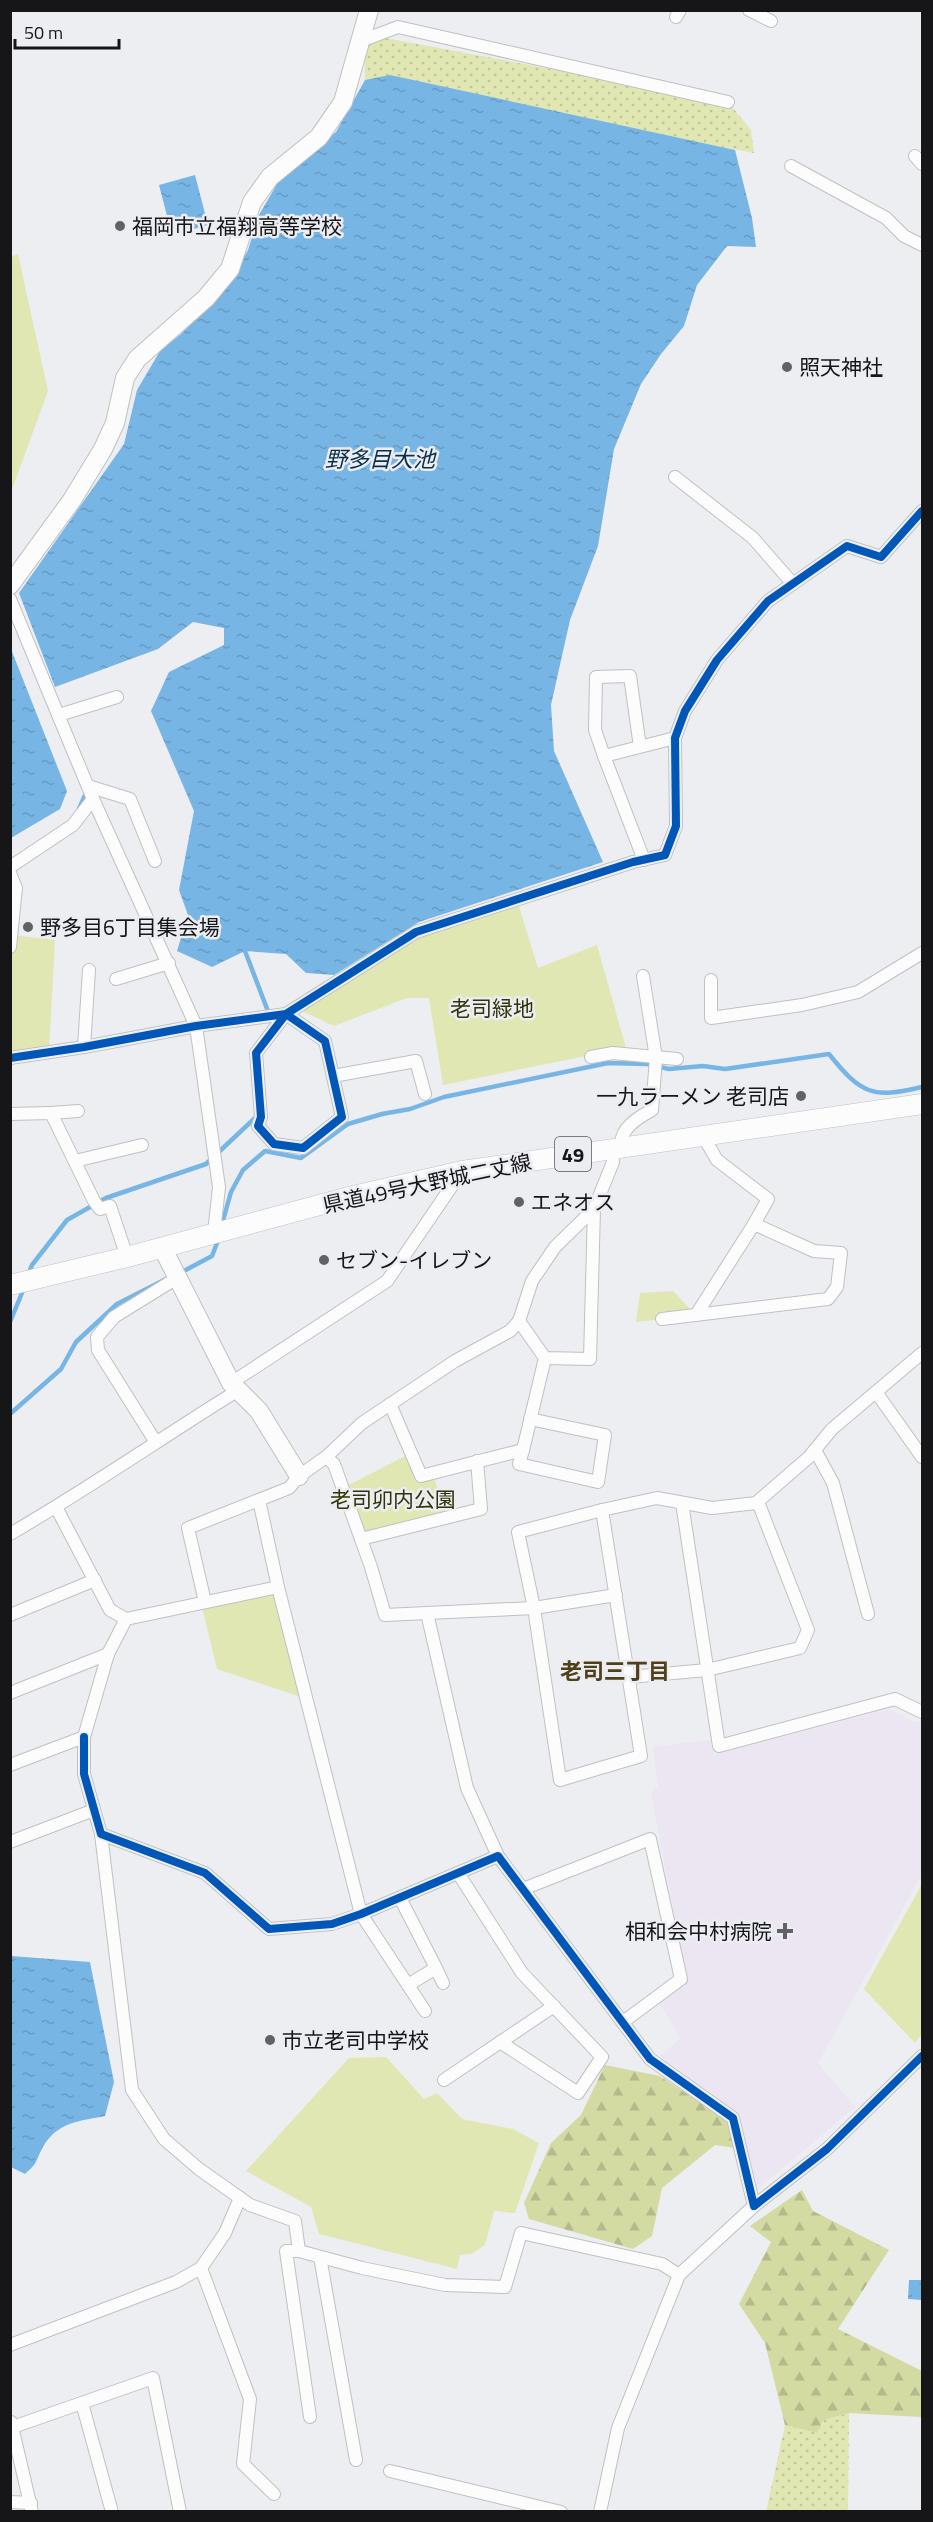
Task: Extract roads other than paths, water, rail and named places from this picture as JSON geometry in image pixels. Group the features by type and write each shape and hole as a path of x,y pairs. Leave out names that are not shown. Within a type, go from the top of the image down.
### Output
{"main road":[{"name":"県道49号大野城二丈線","path":"15,1283 127,1257 221,1231 462,1171 922,1104"}],"street":[{"path":"10,585 72,500 103,448 115,423 125,378 137,359 206,298 230,269 252,202 270,177 319,137 343,102 369,10"},
{"path":"749,10 771,21"},
{"path":"364,34 369,38 398,27 728,102"},
{"path":"791,166 886,218 904,236 922,245"},
{"path":"675,477 753,538 793,584"},
{"path":"10,1058 196,1026 286,1014 325,1041 342,1117 303,1148 274,1144 258,1126 261,1117 256,1053 286,1014 417,932 666,855 676,826 675,738 685,711 717,660 768,602 847,546 881,557 922,511"},
{"path":"10,599 93,799 196,1026 219,1187 221,1231"},
{"path":"640,747 630,675 596,677 595,730 644,860"},
{"path":"59,715 117,697"},
{"path":"604,756 675,738"},
{"path":"88,786 130,800 155,861"},
{"path":"10,867 73,825 93,799"},
{"path":"10,873 16,888 10,947"},
{"path":"711,980 711,1018 802,1005 858,992 922,953"},
{"path":"116,979 169,963"},
{"path":"84,1047 89,970"},
{"path":"545,1358 590,1359 594,1209 625,1130 652,1110 656,1058 643,976"},
{"path":"591,1057 613,1053 677,1059"},
{"path":"333,1076 416,1061 425,1094"},
{"path":"10,1114 78,1111"},
{"path":"51,1113 97,1205 110,1206 127,1257"},
{"path":"696,1315 768,1199 717,1160 703,1136"},
{"path":"75,1161 142,1145"},
{"path":"10,1534 56,1507 155,1441 387,1281 462,1171"},
{"path":"205,1602 188,1528 289,1488 299,1476 326,1457 362,1423 455,1361 510,1331 519,1321 532,1281 555,1247 594,1209"},
{"path":"662,1319 828,1299 837,1287 841,1253 814,1251 754,1224"},
{"path":"162,1247 234,1387 259,1412 299,1476"},
{"path":"155,1441 98,1350 97,1337 114,1317 174,1273"},
{"path":"519,1321 545,1358 530,1419 523,1450 519,1464 598,1482 605,1435 530,1419"},
{"path":"602,1510 641,1756 560,1780 534,1608 518,1532 602,1510 657,1498 711,1508 758,1502 815,1450 832,1429 922,1353"},
{"path":"876,1392 922,1457"},
{"path":"390,1404 421,1476 523,1450"},
{"path":"815,1450 833,1483 868,1614"},
{"path":"326,1457 334,1464 361,1539 384,1615 534,1608 616,1595"},
{"path":"361,1539 481,1509 477,1461"},
{"path":"259,1500 278,1587 361,1914 425,2010"},
{"path":"629,1677 707,1670 800,1648 808,1630 758,1502"},
{"path":"682,1503 719,1746 895,1699 922,1712"},
{"path":"56,1507 110,1610 126,1619 278,1587"},
{"path":"10,1615 95,1580"},
{"path":"427,1613 466,1788 498,1856 650,2059 733,2118 754,2205"},
{"path":"126,1619 108,1654 84,1737 84,1774 101,1834 132,2090 164,2139 199,2169 250,2205 295,2221 299,2251"},
{"path":"10,1693 108,1654"},
{"path":"10,1765 84,1737"},
{"path":"10,1842 94,1809"},
{"path":"101,1834 205,1874 269,1929 332,1924 498,1856"},
{"path":"523,1889 650,1839 681,1979 623,2022"},
{"path":"458,1873 522,1973 602,2057 578,2093 500,2042"},
{"path":"400,1898 443,1983"},
{"path":"408,1985 436,1968"},
{"path":"444,2080 554,2006"},
{"path":"600,2511 618,2428 679,2276 754,2205 827,2149 922,2056"},
{"path":"10,2345 176,2282 201,2268 225,2233 240,2198"},
{"path":"310,2417 286,2251 299,2251 362,2268 445,2285 505,2287 521,2233 662,2264 679,2276"},
{"path":"320,2257 356,2460"},
{"path":"201,2268 250,2399 243,2464 274,2494"},
{"path":"10,2502 32,2507 11,2426 153,2378 180,2511"},
{"path":"82,2403 112,2511"},
{"path":"390,2471 561,2511"}],"water":[{"name":"野多目大池","path":"390,75 735,150 752,218 756,247 727,246 697,285 684,326 661,354 641,384 614,449 598,546 570,620 551,705 554,751 603,862 419,922 334,975 306,973 286,954 245,951 212,967 177,951 188,915 179,890 194,811 151,711 169,672 224,645 224,628 193,622 158,649 55,687 19,593 124,444 137,390 160,351 181,334 224,291 248,250 259,215 281,177 336,132 365,80"},
{"path":"195,175 208,225 172,235 159,185"},
{"path":"11,649 67,791 60,809 11,838"},
{"path":"11,1956 90,1962 114,2082 105,2116 70,2124 55,2132 43,2147 35,2164 25,2174 11,2167"},
{"path":"909,2280 922,2280 922,2300 908,2299"}],"waterway":[{"path":"79,809 86,793"},
{"path":"245,951 269,1014"},
{"path":"222,1224 231,1192 243,1170 265,1151 301,1158 348,1124 410,1109 444,1097 608,1063 647,1064 669,1069 703,1066 725,1069 829,1054 850,1078 869,1090 891,1093 922,1087"},
{"path":"28,1275 32,1265 67,1220 106,1198 206,1164 255,1118"},
{"path":"180,1273 212,1256 219,1238"},
{"path":"10,1414 61,1369 76,1342 117,1304 170,1277"},
{"path":"10,1322 24,1288"}],"place":[{"name":"福岡市立福翔高等学校","path":"120,226"},
{"name":"照天神社","path":"787,367"},
{"name":"野多目6丁目集会場","path":"28,927"},
{"name":"一九ラーメン 老司店","path":"801,1096"},
{"name":"エネオス","path":"519,1202"},
{"name":"セブン-イレブン","path":"324,1260"},
{"name":"相和会中村病院","path":"785,1931"},
{"name":"市立老司中学校","path":"270,2040"}],"district":[{"name":"老司三丁目","path":"615,1671"}],"park label":[{"name":"老司緑地","path":"492,1008"},
{"name":"老司卯内公園","path":"393,1499"}]}
